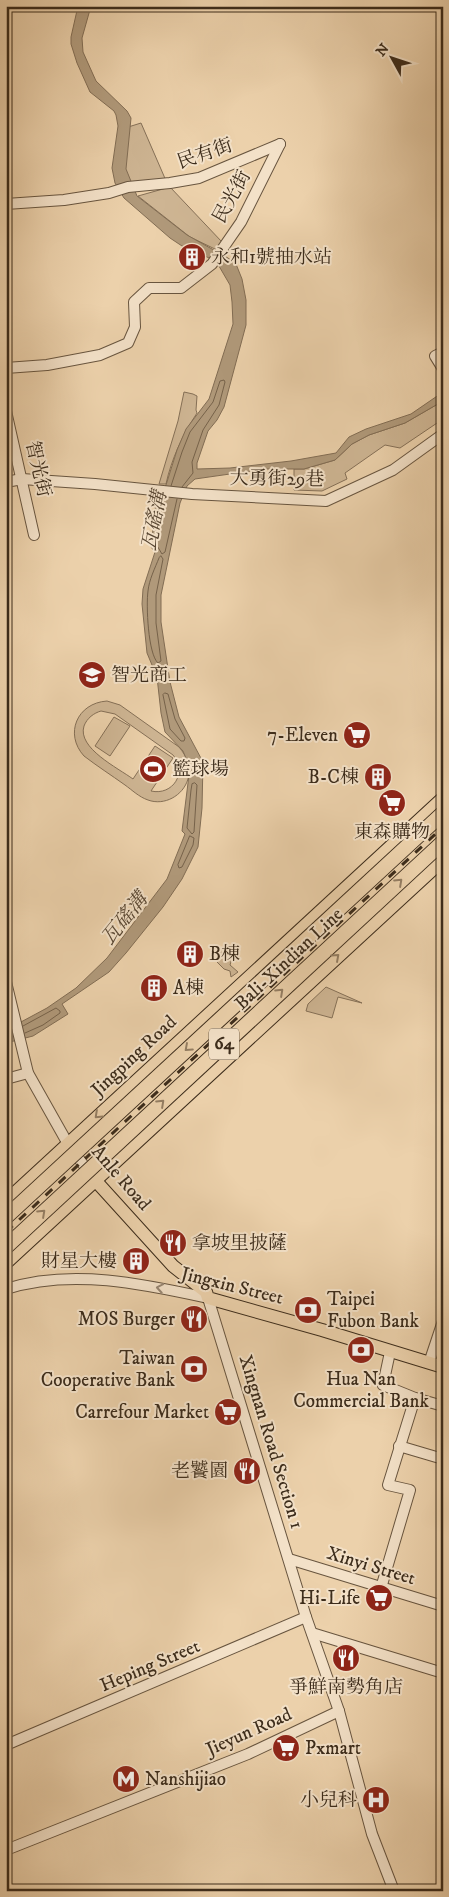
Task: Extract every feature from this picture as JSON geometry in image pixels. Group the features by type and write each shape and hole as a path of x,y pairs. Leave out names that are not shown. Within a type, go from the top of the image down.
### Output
{"highway":[{"name":"Bali-Xindian Line","path":"6,1217 443,814"},
{"name":"Bali-Xindian Line","path":"6,1246 443,842"}],"main road":[{"name":"Jingping Road","path":"6,1201 168,1049 248,979 443,798"},
{"path":"6,1263 443,860"},
{"name":"Anle Road","path":"95,1180 174,1266 206,1292 208,1298"},
{"name":"Jingxin Street","path":"208,1298 443,1367"}],"street":[{"name":"民有街","path":"6,204 64,200 109,193 128,187 170,184 199,178 280,144"},
{"name":"民光街","path":"6,368 47,365 100,355 128,343 135,327 134,302 149,288 181,288 212,264 242,222 280,144"},
{"path":"439,354 443,369"},
{"name":"智光街","path":"6,411 34,534"},
{"name":"大勇街29巷","path":"6,482 22,479 192,494 326,501 393,470 443,434"},
{"name":"Anle Road","path":"6,982 27,1070 68,1144 95,1180"},
{"path":"6,1079 27,1070"},
{"name":"Jingxin Street","path":"6,1289 44,1281 87,1280 134,1284 208,1298"},
{"name":"Xingnan Road Section 1","path":"208,1298 306,1618 338,1711 372,1834 394,1891"},
{"path":"428,1363 443,1321"},
{"path":"390,1352 383,1385 415,1398 443,1406"},
{"path":"381,1588 410,1490 388,1485 415,1398"},
{"path":"399,1446 443,1459"},
{"name":"Xinyi Street","path":"289,1559 443,1606"},
{"name":"Heping Street","path":"6,1746 306,1618"},
{"path":"312,1634 443,1673"},
{"name":"Jieyun Road","path":"6,1850 248,1754 338,1711"}],"shaded area":[{"path":"141,123 167,183 127,189 121,153 125,128"},
{"path":"170,187 222,242 217,250 190,237 138,196"},
{"path":"184,392 197,396 197,413 178,447 166,484 159,484 178,421"},
{"path":"443,401 443,419 400,448 385,445 345,473 347,479 322,491 294,490 294,469 304,469 335,460 352,444 369,435 405,423"},
{"path":"107,701 120,705 179,747 186,758 189,770 186,785 177,795 160,802 145,799 84,756 75,738 75,729 81,713 97,703","holes":["101,711 115,714 173,755 179,768 176,781 172,786 159,792 151,791 173,758 155,746 133,779 92,750 83,734 87,721"]},
{"name":"籃球場","path":"114,717 130,726 110,756 95,746"},
{"path":"219,949 233,955 230,965 238,972 231,977 230,971 224,969 217,962 223,956"},
{"path":"326,987 362,1003 338,997 332,1018 306,1011 308,1004"}],"water":[{"name":"瓦磘溝","path":"78,6 91,6 82,38 83,52 96,81 127,111 131,118 126,169 137,196 187,235 236,264 242,279 246,300 246,325 224,407 208,431 197,463 197,469 230,468 291,461 336,453 349,437 366,429 411,414 443,392 443,401 405,423 369,435 352,444 335,460 304,469 265,469 195,479 187,486 180,503 161,595 161,622 170,682 179,717 203,762 202,808 198,847 182,879 163,907 126,953 109,972 62,1004 68,1014 33,1036 6,1043 6,1030 47,1008 76,988 107,958 167,879 185,834 182,831 189,775 188,763 183,751 165,732 157,677 147,653 142,604 143,589 155,552 151,547 156,501 166,485 186,429 209,399 233,324 230,285 216,261 182,246 170,238 124,198 115,183 112,168 118,126 116,115 114,111 90,92 77,63 71,44 71,37"}],"railway":[{"path":"6,1232 443,827"}],"place":[{"name":"永和1號抽水站","path":"192,257"},
{"name":"智光商工","path":"92,675"},
{"name":"7-Eleven","path":"357,735"},
{"name":"籃球場","path":"153,769"},
{"name":"B-C棟","path":"378,777"},
{"name":"東森購物","path":"392,803"},
{"name":"B棟","path":"190,954"},
{"name":"A棟","path":"154,988"},
{"name":"拿坡里披薩","path":"173,1243"},
{"name":"財星大樓","path":"136,1261"},
{"name":"Taipei Fubon Bank","path":"308,1310"},
{"name":"MOS Burger","path":"194,1319"},
{"name":"Hua Nan Commercial Bank","path":"361,1350"},
{"name":"Taiwan Cooperative Bank","path":"194,1369"},
{"name":"Carrefour Market","path":"228,1412"},
{"name":"老饕園","path":"247,1471"},
{"name":"Hi-Life","path":"379,1598"},
{"name":"爭鮮南勢角店","path":"346,1658"},
{"name":"Pxmart","path":"286,1748"},
{"name":"Nanshijiao","path":"126,1779"},
{"name":"小兒科","path":"376,1800"}]}
